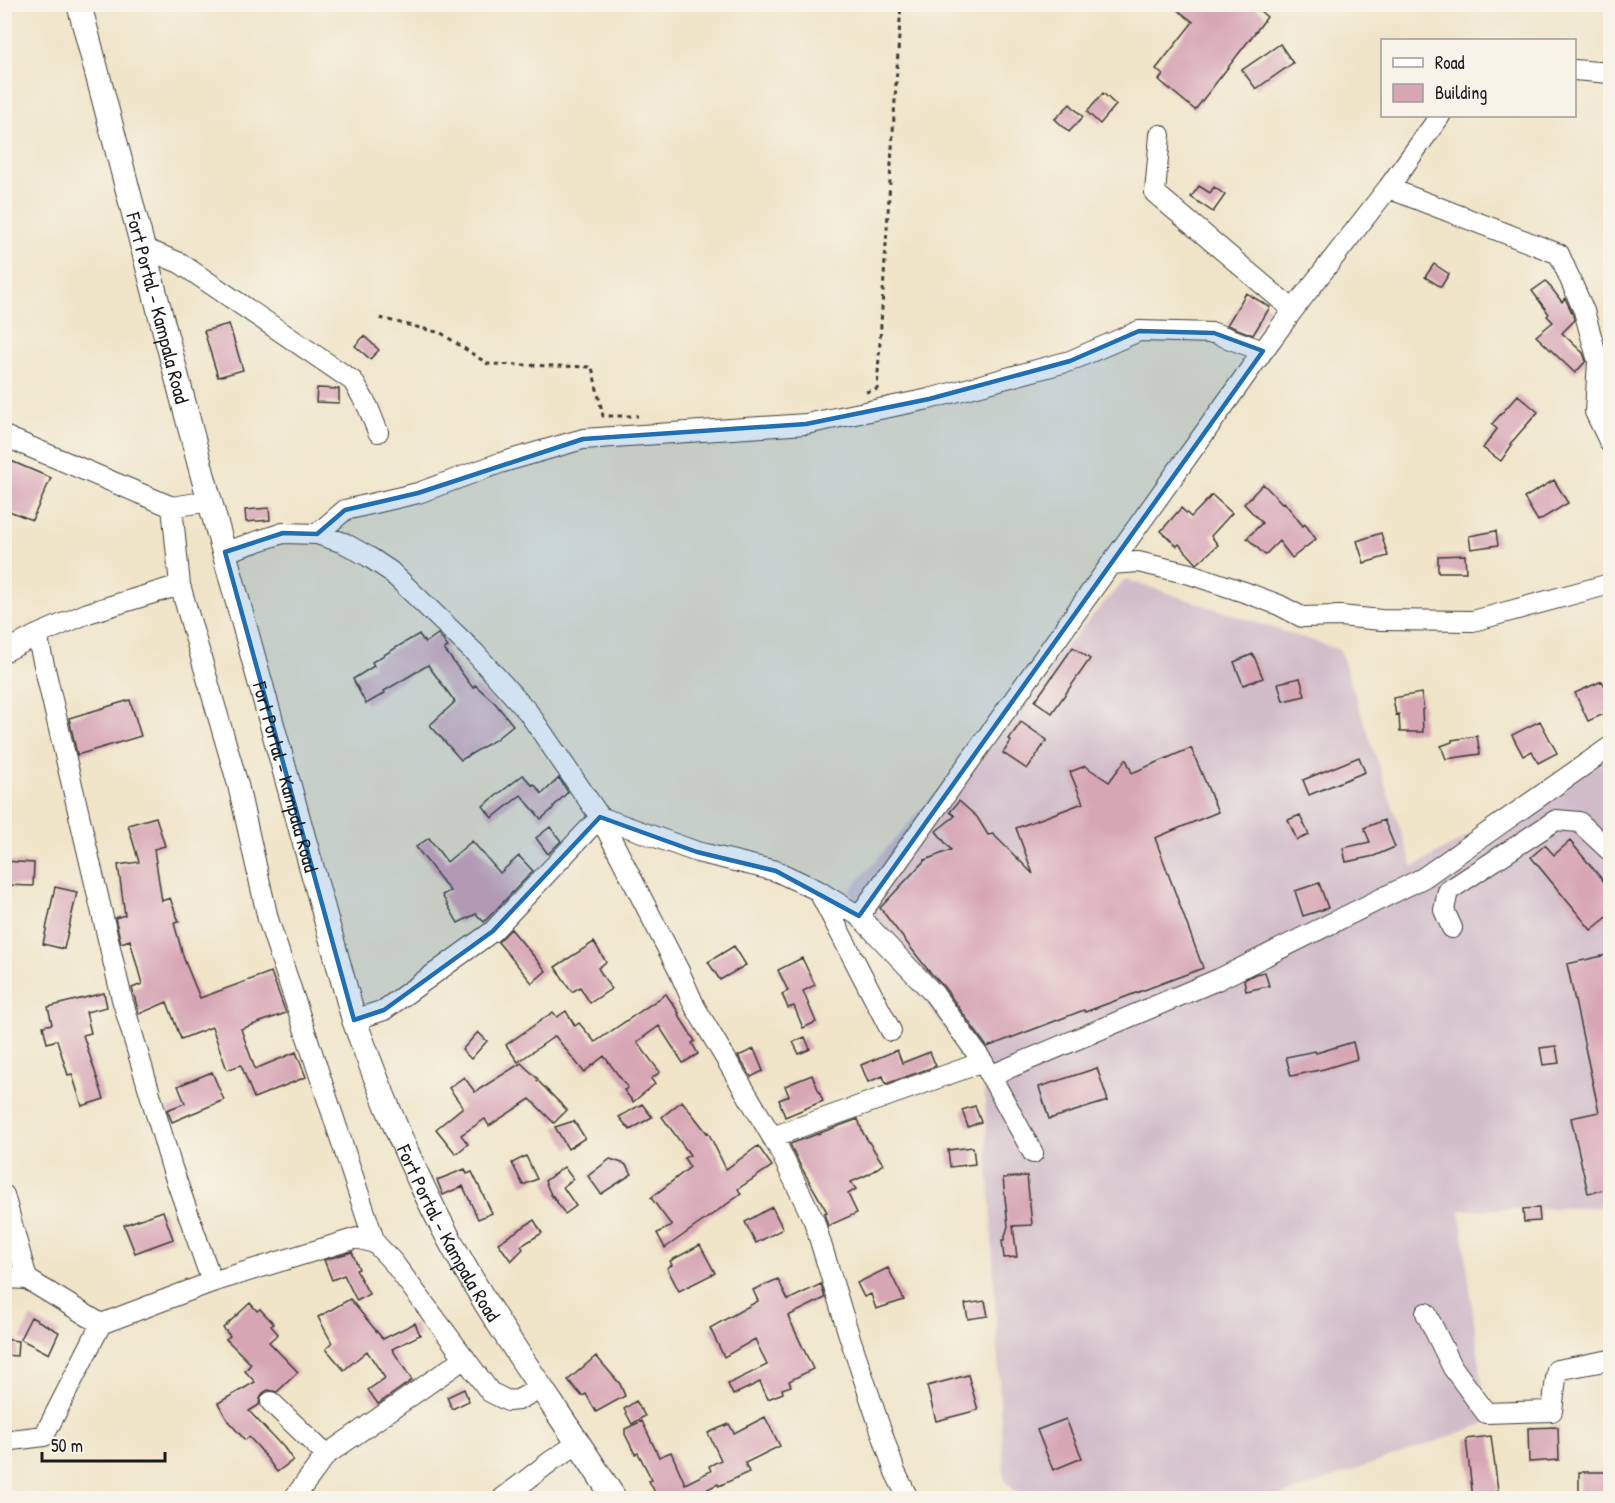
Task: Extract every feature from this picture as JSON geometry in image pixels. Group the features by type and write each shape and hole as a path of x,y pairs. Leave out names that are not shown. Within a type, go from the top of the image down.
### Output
{"main road":[{"name":"Fort Portal - Kampala Road","path":"79,4 202,473 354,1020 383,1098 447,1236 485,1302 614,1498"}],"street":[{"path":"1576,70 1611,73"},
{"path":"859,916 1263,351 1439,117"},
{"path":"1160,135 1155,193 1293,310"},
{"path":"1388,188 1559,254 1584,311 1598,361 1595,412 1611,442"},
{"path":"143,248 180,264 353,381 369,407 378,432"},
{"path":"317,534 345,510 418,494 500,463 583,439 806,424 928,399 1070,361 1139,331 1214,333 1263,351"},
{"path":"4,436 172,507 210,501"},
{"path":"172,507 180,585 238,785 268,919 375,1243 393,1262 490,1392 508,1401 518,1401 542,1387"},
{"path":"225,552 283,533 317,534 344,543 390,571 475,652 528,712 600,817 695,1007 772,1137 814,1221 895,1472 908,1498"},
{"path":"1111,564 1138,562 1190,574 1279,605 1302,617 1340,616 1381,620 1473,621 1611,584"},
{"path":"4,652 36,635 88,613 180,585"},
{"path":"36,635 122,999 172,1168 212,1282"},
{"path":"772,1137 986,1069 1219,979 1423,878 1611,747"},
{"path":"600,817 697,852 776,871 817,890 859,916 934,994 986,1069 1033,1153"},
{"path":"354,1020 384,1010 493,931 600,817"},
{"path":"1452,928 1443,910 1448,891 1556,820 1579,822 1611,851"},
{"path":"817,890 891,1031"},
{"path":"4,1194 27,1279"},
{"path":"4,1441 44,1436 100,1324 212,1282 357,1238 375,1243"},
{"path":"4,1278 27,1279 100,1324"},
{"path":"1426,1313 1453,1368 1486,1413 1552,1411 1557,1370 1611,1360"},
{"path":"294,1498 326,1455 465,1358"},
{"path":"272,1402 326,1455"},
{"path":"503,1498 551,1461 579,1443"}],"path":[{"path":"866,392 877,389 901,4"},
{"path":"380,318 441,333 488,364 592,367 603,416 637,416"}],"highlighted area":[{"path":"1139,331 1214,333 1263,351 859,916 776,871 697,852 600,817 493,931 384,1010 354,1020 225,552 283,533 317,534 345,510 418,493 583,439 806,424 929,399 1070,361"}],"shaded area":[{"path":"1125,579 1340,650 1413,867 1610,756 1610,1207 1460,1210 1487,1423 1276,1498 1021,1498 1004,1479 984,1083 849,891"}],"building":[{"path":"1170,4 1252,4 1267,17 1195,110 1159,80 1163,75 1156,69 1193,22"},
{"path":"1280,44 1293,63 1256,89 1242,70"},
{"path":"1103,93 1116,105 1100,124 1087,112"},
{"path":"1070,104 1083,117 1069,132 1055,119"},
{"path":"1199,186 1210,193 1214,187 1225,195 1213,212 1191,197"},
{"path":"1434,264 1449,274 1441,287 1425,277"},
{"path":"1546,281 1562,302 1565,298 1573,315 1574,321 1562,333 1583,353 1586,361 1575,373 1536,336 1553,322 1532,291"},
{"path":"1246,293 1270,307 1253,335 1227,325"},
{"path":"229,324 243,370 218,377 204,331"},
{"path":"364,336 379,350 370,359 355,346"},
{"path":"317,388 339,389 339,403 316,402"},
{"path":"1518,395 1538,412 1510,444 1512,445 1501,461 1483,448 1497,429 1492,424"},
{"path":"4,458 51,478 32,520 4,509"},
{"path":"1554,480 1568,503 1538,521 1524,498"},
{"path":"1263,484 1282,503 1284,502 1316,539 1292,558 1279,541 1265,555 1247,538 1262,523 1244,504"},
{"path":"1212,495 1232,513 1211,536 1218,545 1197,564 1179,544 1177,546 1161,531 1181,508 1191,517"},
{"path":"269,508 270,520 246,522 245,510"},
{"path":"1496,531 1498,545 1471,549 1469,536"},
{"path":"1381,533 1388,556 1364,563 1357,541"},
{"path":"1465,555 1466,572 1438,572 1438,556"},
{"path":"419,634 425,643 438,634 448,647 444,649 473,688 475,685 495,703 513,725 495,740 461,760 430,725 455,702 428,665 366,704 353,679 374,666 372,662"},
{"path":"1073,647 1090,659 1052,713 1035,701"},
{"path":"1253,654 1263,678 1243,685 1234,662"},
{"path":"1300,678 1305,696 1283,701 1278,683"},
{"path":"1602,681 1611,698 1611,711 1588,721 1575,693"},
{"path":"1421,693 1424,709 1422,710 1423,732 1400,732 1399,714 1396,715 1393,698"},
{"path":"130,700 141,736 77,755 69,718"},
{"path":"1540,721 1557,753 1538,763 1532,751 1523,756 1512,735"},
{"path":"1021,722 1047,740 1027,769 1003,753 1011,741 1009,739"},
{"path":"1477,736 1480,754 1446,759 1441,746 1452,740"},
{"path":"1191,748 1218,812 1155,838 1203,968 987,1047 944,987 880,908 925,860 951,850 936,831 955,816 950,812 959,801 977,817 988,835 993,834 1033,874 1016,828 1083,803 1070,772 1085,766 1109,782 1126,759 1132,773"},
{"path":"1359,757 1365,772 1309,795 1303,780"},
{"path":"523,775 542,794 559,778 568,792 541,819 521,795 492,818 483,806"},
{"path":"1300,815 1309,835 1297,840 1288,820"},
{"path":"156,817 165,846 154,849 162,901 170,898 179,922 174,923 184,959 200,998 271,972 286,1013 241,1029 255,1069 296,1052 306,1077 254,1098 241,1065 227,1070 212,1027 181,1039 167,1002 139,1014 132,988 142,984 130,940 121,943 115,918 125,915 118,865 139,862 128,825"},
{"path":"1384,820 1395,847 1374,856 1346,862 1343,848 1370,842 1364,828"},
{"path":"550,827 561,841 548,854 536,838"},
{"path":"429,838 447,862 472,841 500,873 519,856 533,871 484,922 476,914 458,923 442,895 450,891 416,847"},
{"path":"1570,841 1611,890 1611,914 1591,930 1531,857 1545,845 1554,855"},
{"path":"4,861 34,863 33,886 4,885"},
{"path":"1319,883 1328,908 1303,916 1295,891"},
{"path":"55,887 77,892 64,949 43,944"},
{"path":"511,929 546,971 532,983 498,942"},
{"path":"594,942 606,962 598,968 611,989 590,1003 580,987 572,992 555,967"},
{"path":"734,946 746,965 720,980 708,962"},
{"path":"1611,954 1611,1171 1602,1173 1605,1190 1588,1193 1571,1118 1599,1112 1567,964"},
{"path":"802,958 815,985 803,991 816,1022 803,1028 794,1006 788,1008 782,994 788,991 778,970"},
{"path":"1265,972 1269,986 1246,991 1244,980"},
{"path":"104,993 107,1007 86,1012 91,1033 83,1035 104,1099 82,1106 72,1074 68,1075 57,1040 47,1043 43,1026 52,1024 48,1007"},
{"path":"666,994 695,1041 692,1043 698,1054 683,1063 659,1026 637,1042 660,1072 651,1079 655,1084 633,1102 624,1090 628,1088 604,1056 584,1072 555,1036 518,1062 506,1045 553,1012 557,1017 566,1011 575,1026 579,1023 595,1042"},
{"path":"478,1032 487,1041 471,1059 462,1050"},
{"path":"805,1037 810,1049 799,1054 793,1042"},
{"path":"1353,1042 1357,1059 1291,1076 1286,1057 1315,1051 1316,1053"},
{"path":"1556,1046 1559,1063 1543,1065 1540,1048"},
{"path":"754,1049 763,1071 751,1077 738,1056"},
{"path":"897,1050 902,1063 930,1052 936,1066 886,1084 883,1076 868,1082 861,1065"},
{"path":"521,1063 567,1110 554,1123 530,1099 489,1126 485,1119 461,1135 468,1144 456,1154 436,1129 463,1107 449,1088 464,1077 475,1092"},
{"path":"1097,1068 1108,1101 1049,1119 1039,1087"},
{"path":"212,1072 224,1100 172,1122 167,1110 185,1103 178,1086"},
{"path":"812,1075 823,1101 785,1117 779,1100 789,1096 785,1086"},
{"path":"682,1101 708,1132 726,1169 758,1146 772,1166 738,1189 741,1194 665,1248 657,1233 672,1226 651,1198 690,1167 684,1158 690,1155 662,1117"},
{"path":"642,1104 652,1117 630,1130 619,1117"},
{"path":"975,1106 981,1122 968,1127 962,1110"},
{"path":"858,1119 863,1133 883,1164 869,1174 851,1182 856,1189 848,1194 857,1213 828,1226 824,1213 827,1212 790,1144"},
{"path":"574,1121 585,1138 568,1149 555,1127"},
{"path":"973,1147 975,1164 950,1167 948,1150"},
{"path":"526,1156 537,1179 523,1185 512,1163"},
{"path":"610,1159 625,1164 632,1174 601,1194 588,1176"},
{"path":"564,1167 573,1179 563,1187 576,1206 565,1214 552,1197 545,1181"},
{"path":"465,1169 467,1174 472,1172 492,1213 478,1219 463,1186 443,1195 437,1180"},
{"path":"1027,1176 1032,1225 1013,1226 1017,1257 1004,1258 1002,1240 1004,1240 1008,1226 1003,1178"},
{"path":"772,1207 783,1229 756,1243 745,1222"},
{"path":"1539,1208 1540,1221 1524,1222 1523,1209"},
{"path":"163,1211 173,1239 135,1253 124,1225"},
{"path":"534,1220 542,1233 521,1246 523,1249 511,1261 498,1243"},
{"path":"700,1245 715,1273 679,1291 667,1268 672,1265 670,1261"},
{"path":"352,1252 359,1269 356,1270 369,1294 357,1301 344,1275 332,1280 324,1260"},
{"path":"888,1268 904,1300 876,1309 871,1294 864,1297 857,1283"},
{"path":"778,1279 788,1300 821,1284 825,1298 788,1316 813,1369 789,1381 791,1386 782,1389 783,1393 768,1399 760,1382 733,1395 728,1384 767,1365 755,1339 724,1357 710,1328 758,1301 753,1290"},
{"path":"350,1299 383,1339 415,1323 420,1335 392,1349 412,1380 378,1404 368,1390 385,1378 367,1351 344,1370 326,1349 332,1343 318,1317"},
{"path":"985,1301 988,1316 968,1319 965,1304"},
{"path":"250,1303 257,1311 260,1309 274,1324 271,1326 278,1334 269,1342 298,1372 277,1392 268,1390 263,1393 259,1405 249,1411 280,1442 293,1460 277,1472 249,1437 245,1440 228,1421 218,1403 255,1382 245,1371 251,1364 226,1339 230,1336 223,1328"},
{"path":"31,1317 59,1332 49,1354 20,1339"},
{"path":"4,1339 18,1341 17,1356 4,1355"},
{"path":"596,1356 620,1384 625,1396 596,1412 586,1394 582,1396 568,1380"},
{"path":"968,1375 978,1410 936,1421 927,1386"},
{"path":"464,1389 469,1401 452,1409 447,1397"},
{"path":"636,1401 645,1416 632,1424 624,1409"},
{"path":"765,1417 780,1446 745,1463 749,1472 691,1498 658,1498 649,1481 652,1480 638,1453 635,1454 625,1434 625,1429 642,1421 659,1457 671,1452 685,1484 711,1471 709,1466 721,1460 708,1433 729,1424 734,1433"},
{"path":"1066,1419 1082,1458 1053,1470 1037,1430"},
{"path":"1558,1427 1559,1460 1529,1462 1528,1428"},
{"path":"1491,1436 1499,1498 1473,1498 1466,1439"},
{"path":"1579,1472 1609,1472 1609,1498 1579,1498"}]}
